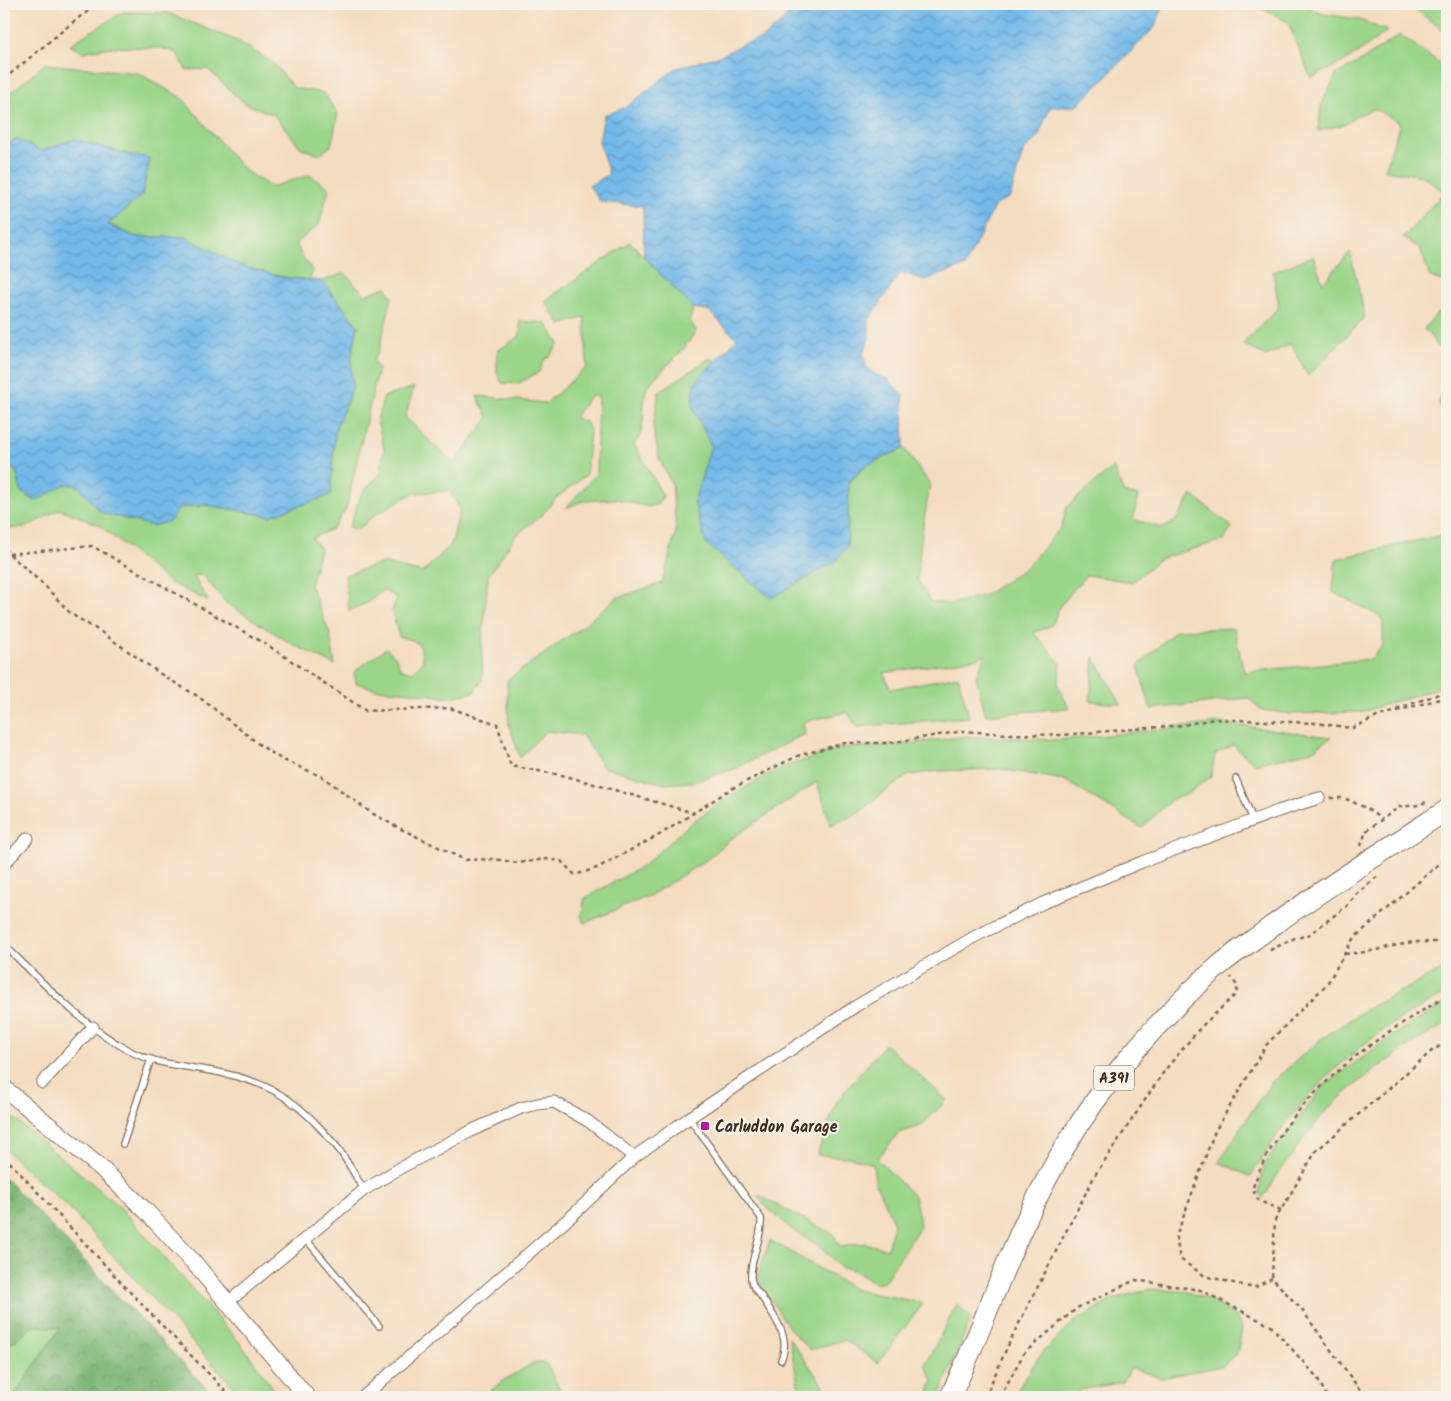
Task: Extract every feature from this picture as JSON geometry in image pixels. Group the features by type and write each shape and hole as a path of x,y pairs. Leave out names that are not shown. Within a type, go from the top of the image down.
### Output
{"highway":[{"name":"A391","path":"950,1397 1030,1212 1061,1154 1081,1122 1129,1058 1181,1001 1232,955 1312,897 1447,810"}],"street":[{"path":"364,1397 575,1213 634,1157 856,1006 974,937 1043,903 1142,862 1253,820 1319,798"},
{"path":"6,858 28,838"},
{"path":"42,1083 93,1027"},
{"path":"4,1088 102,1168 147,1212 196,1264 307,1397"},
{"path":"228,1303 364,1190 402,1167 473,1130 521,1108 554,1102 588,1122 634,1157"}],"lane":[{"path":"1236,779 1253,820"},
{"path":"4,945 82,1019 129,1051 157,1061 246,1079 286,1096 310,1116 340,1150 364,1190"},
{"path":"123,1144 151,1059"},
{"path":"689,1118 761,1218 762,1227 752,1267 751,1281 782,1331 785,1348 780,1360"},
{"path":"305,1238 380,1326"}],"path":[{"path":"4,79 78,18 99,4"},
{"path":"314,4 320,6 398,4"},
{"path":"9,554 92,546 269,646 366,710 450,708 497,724 511,766 566,776 694,813"},
{"path":"4,549 45,586 72,614 109,637 165,677 199,697 260,745 282,759 323,777 370,812 465,860 494,859 518,863 546,860 561,861 575,875 597,868 661,834 731,789 779,765 800,755 846,743 888,743 964,731 1062,735 1149,729 1214,719 1316,723 1352,728 1447,691"},
{"path":"1380,716 1447,697"},
{"path":"1319,798 1344,798 1366,808 1382,820"},
{"path":"1272,1278 1254,1288 1205,1276 1180,1259 1176,1236 1216,1131 1267,1044 1327,984 1353,939 1447,857"},
{"path":"1264,954 1295,938 1307,936 1347,906 1357,894 1386,871"},
{"path":"1344,954 1366,952 1413,942 1447,942"},
{"path":"1225,982 1237,973"},
{"path":"985,1397 1011,1339 1095,1175 1165,1070 1201,1027 1235,995 1238,986 1231,977"},
{"path":"1281,1210 1259,1201 1252,1189 1264,1161 1288,1124 1323,1084 1375,1042 1447,996"},
{"path":"1365,1397 1302,1310 1272,1278 1275,1220 1316,1151 1433,1050 1447,1042"},
{"path":"4,1156 130,1292 231,1397"},
{"path":"1000,1397 1024,1353 1077,1308 1135,1280 1200,1290 1270,1326 1317,1377 1327,1397"}],"green space":[{"path":"1255,4 1302,4 1322,14 1357,19 1387,31 1349,59 1311,78 1288,22"},
{"path":"1398,4 1447,4 1447,34 1417,10"},
{"path":"123,12 168,13 240,42 273,63 294,88 324,93 338,114 331,146 319,155 301,148 274,115 246,104 208,69 186,70 177,53 161,48 111,47 83,52 69,45"},
{"path":"1400,35 1447,70 1447,283 1430,277 1420,248 1403,238 1444,192 1423,176 1385,170 1400,123 1375,109 1355,116 1346,124 1318,131 1321,105 1336,75"},
{"path":"45,64 138,73 182,98 244,170 271,187 310,175 329,188 319,225 296,243 301,255 313,271 309,280 282,277 239,265 185,237 136,237 108,224 142,195 149,158 131,155 74,139 42,151 16,139 4,147 4,100"},
{"path":"630,242 693,308 690,320 696,331 680,353 647,388 641,432 634,444 663,496 658,504 649,507 617,499 583,501 566,508 596,474 598,396 590,396 574,418 586,422 590,430 586,475 555,499 543,514 516,535 488,576 482,644 482,680 474,692 449,698 413,692 376,689 356,683 354,672 386,648 395,656 401,669 413,672 423,661 421,650 417,643 410,639 399,637 392,611 397,598 383,590 368,602 349,611 345,575 383,563 422,573 451,545 460,510 450,491 413,493 376,514 357,530 349,527 362,493 381,473 384,448 377,420 384,397 414,387 405,417 454,464 488,418 477,396 546,403 587,367 585,317 561,325 545,301"},
{"path":"1350,252 1365,317 1308,376 1291,344 1266,356 1243,344 1279,307 1273,272 1313,256 1323,283"},
{"path":"345,273 365,295 386,287 392,297 379,350 373,360 378,369 346,509 332,529 312,538 320,549 310,585 330,634 335,665 292,644 226,603 203,575 193,576 208,601 170,583 99,525 60,509 27,527 4,529 4,462 16,471 22,493 65,484 79,486 101,513 170,521 179,508 206,505 270,516 333,455 336,427 352,389 351,358 358,326 322,281"},
{"path":"1437,313 1447,316 1447,357 1424,329"},
{"path":"520,321 546,323 559,344 551,355 544,360 539,372 517,384 502,383 497,373 497,351 520,336"},
{"path":"710,358 716,361 695,382 693,408 711,446 694,502 847,547 849,483 865,466 904,448 930,484 917,579 931,602 949,604 985,595 1024,569 1061,528 1067,507 1113,467 1124,493 1138,496 1133,519 1162,528 1175,522 1192,495 1232,527 1224,540 1159,559 1133,582 1086,575 1060,606 1052,625 1034,633 1061,664 1058,685 1069,708 986,715 976,677 986,654 977,658 884,673 890,689 958,676 969,717 857,727 847,712 803,722 805,734 734,769 693,782 664,784 603,767 582,735 546,731 520,758 509,725 507,680 583,626 616,598 662,583 676,532 672,485 659,458 653,427 659,392"},
{"path":"1447,379 1447,410 1438,404"},
{"path":"1442,535 1447,538 1447,685 1362,712 1290,714 1262,710 1248,698 1151,709 1138,666 1176,630 1234,628 1244,672 1371,659 1383,645 1383,618 1333,592 1336,559"},
{"path":"1094,657 1121,704 1090,701"},
{"path":"1218,723 1331,737 1312,751 1255,764 1233,745 1215,754 1211,777 1187,794 1171,800 1142,828 1064,780 1001,769 939,771 909,775 855,815 831,825 817,782 732,838 705,861 651,895 585,923 581,916 585,898 643,866 692,822 733,794 778,769 841,748 901,745 966,736 1060,740"},
{"path":"1447,967 1447,992 1385,1029 1327,1077 1293,1114 1263,1156 1251,1177 1219,1162 1272,1082 1321,1039 1365,1010"},
{"path":"1447,1002 1447,1023 1384,1063 1326,1111 1291,1156 1263,1198 1259,1192 1264,1165 1323,1086 1396,1033"},
{"path":"885,1044 947,1100 921,1126 899,1133 877,1159 914,1196 920,1226 884,1282 876,1284 850,1269 841,1268 818,1245 795,1232 764,1205 758,1195 833,1234 840,1247 865,1243 887,1249 894,1224 875,1182 873,1164 849,1157 817,1155 837,1101"},
{"path":"4,1110 118,1205 240,1343 280,1397 243,1397 68,1207 4,1148"},
{"path":"4,1177 215,1397 13,1397 60,1328 33,1326 4,1349"},
{"path":"770,1240 856,1290 923,1303 878,1363 845,1340 810,1350 789,1328 757,1278"},
{"path":"1151,1289 1188,1292 1212,1301 1236,1316 1242,1329 1237,1354 1222,1366 1161,1378 1131,1368 1123,1382 1080,1390 1078,1397 1013,1397 1040,1355 1075,1321 1113,1299"},
{"path":"957,1304 971,1318 939,1397 927,1397 933,1380 925,1365"},
{"path":"33,1326 61,1327 13,1397 4,1397 4,1349"},
{"path":"789,1338 832,1397 797,1397 799,1388"},
{"path":"535,1362 546,1363 564,1397 493,1397 490,1391 504,1380"}],"water":[{"path":"793,4 1161,4 1163,7 1155,27 1077,106 1050,107 1038,137 1023,152 1010,197 995,205 965,266 925,280 901,272 869,320 869,339 863,354 866,367 874,374 888,379 903,395 904,448 865,466 849,482 847,547 835,562 771,598 706,544 694,502 711,446 693,408 695,382 737,339 709,311 693,308 644,257 643,206 601,202 589,186 609,174 599,142 604,115 625,108 676,68 722,55 743,44 761,39 778,26 791,11"},
{"path":"16,139 42,151 74,139 131,155 150,158 142,195 108,225 136,237 185,237 239,265 282,277 322,281 358,326 351,358 352,389 336,427 331,495 270,516 206,505 179,508 170,521 153,526 101,513 79,486 65,484 36,501 22,493 16,471 4,462 4,147"}],"place":[{"name":"Carluddon Garage","path":"705,1126"}]}
